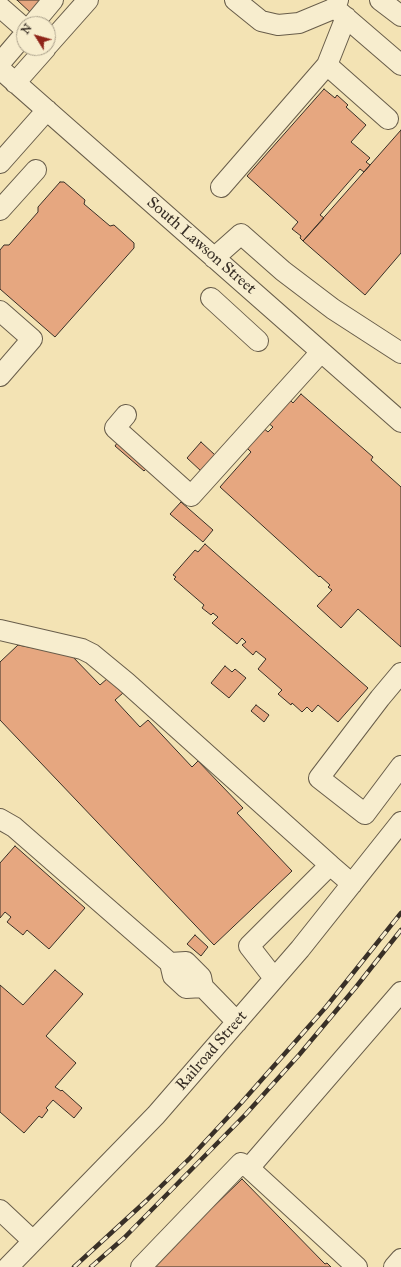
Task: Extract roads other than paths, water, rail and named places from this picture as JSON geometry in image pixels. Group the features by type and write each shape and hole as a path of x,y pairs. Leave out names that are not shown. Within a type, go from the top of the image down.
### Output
{"street":[{"path":"40,16 53,0"},
{"path":"56,36 88,0"},
{"path":"235,0 261,21 278,25 299,23 335,6"},
{"path":"380,0 401,16"},
{"path":"221,187 327,64 335,6"},
{"path":"335,6 401,65"},
{"path":"0,7 16,21"},
{"path":"0,63 16,44"},
{"path":"15,82 39,56"},
{"path":"327,64 388,119"},
{"name":"South Lawson Street","path":"0,70 401,422"},
{"path":"3,154 47,110"},
{"path":"0,210 36,170"},
{"path":"214,258 241,234 283,271 332,309 401,353"},
{"path":"211,298 258,341"},
{"path":"0,311 32,339 0,376"},
{"path":"126,415 114,428 191,496 321,352"},
{"path":"0,630 82,649 92,654 126,682 352,884"},
{"path":"401,673 319,778 365,814 401,766"},
{"path":"369,809 398,826"},
{"path":"0,819 14,827 170,963 186,962 201,977 202,987 237,1022"},
{"name":"Railroad Street","path":"8,1267 156,1115 300,949 398,826"},
{"path":"274,978 249,946 330,865"},
{"path":"249,1168 401,992"},
{"path":"141,1267 241,1163 249,1168 357,1267"},
{"path":"0,1210 33,1242"}],"railway":[{"path":"74,1267 146,1201 190,1158 242,1102 326,1007 401,913"},
{"path":"91,1267 124,1238 246,1114 299,1055 401,930"}]}
